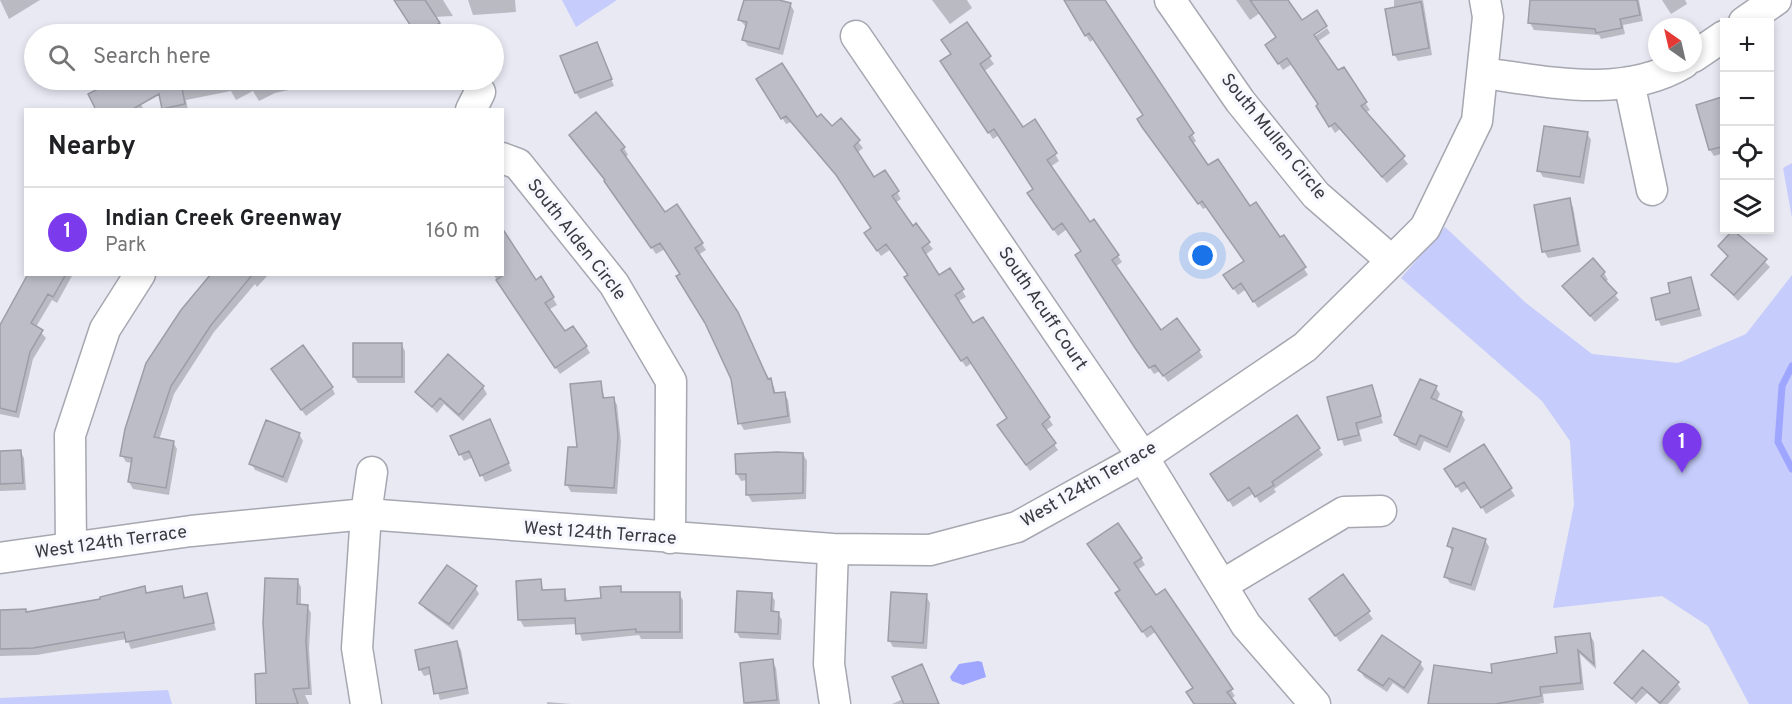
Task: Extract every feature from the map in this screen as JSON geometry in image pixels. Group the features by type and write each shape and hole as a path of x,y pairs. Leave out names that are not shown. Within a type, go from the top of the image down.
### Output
{"street":[{"name":"South Mullen Circle","path":"1170,0 1240,101 1316,195 1392,261"},
{"name":"West 124th Terrace","path":"0,558 191,531 366,514 833,549 930,550 1017,527 1143,457 1305,347 1425,228 1477,121 1488,17 1485,0"},
{"path":"1750,18 1776,0"},
{"name":"South Acuff Court","path":"856,36 1143,457 1246,625 1315,704"},
{"path":"1702,51 1720,39"},
{"path":"1483,73 1567,85 1608,86 1664,75 1669,72"},
{"path":"1629,82 1652,190"},
{"name":"South Alden Circle","path":"504,160 518,164 614,284 670,381 670,538"},
{"path":"71,548 70,435 105,329 139,276"},
{"path":"366,704 357,648 366,514 372,472"},
{"path":"1222,585 1344,512 1381,511"},
{"path":"833,549 829,664 835,704"}],"shaded area":[{"path":"562,0 617,0 576,27"},
{"path":"1792,163 1792,218 1783,168"},
{"path":"1445,227 1526,303 1592,354 1678,363 1746,334 1792,275 1792,704 1749,704 1708,626 1662,596 1553,608 1574,505 1570,441 1542,401 1401,278"},
{"path":"168,690 172,704 0,704 0,698"}],"water":[{"path":"982,662 986,677 963,685 952,681 950,677 959,664"}],"building":[{"path":"394,0 425,0 440,23 438,24 410,24"},
{"path":"744,0 779,0 791,3 779,49 742,40 747,22 738,20"},
{"path":"1064,0 1105,0 1194,133 1189,137 1208,165 1218,159 1250,206 1256,202 1280,237 1284,235 1306,267 1253,302 1241,283 1233,289 1223,275 1244,261 1202,201 1198,204 1142,127 1137,119 1143,115 1089,33 1085,36"},
{"path":"1250,0 1288,0 1302,20 1317,10 1327,26 1314,35 1338,70 1344,67 1367,102 1361,106 1405,156 1382,177 1335,123 1329,127 1316,106 1318,104 1287,58 1278,64 1265,45 1276,37"},
{"path":"1530,0 1637,0 1640,15 1620,19 1622,28 1596,33 1595,29 1528,23"},
{"path":"1421,2 1429,48 1393,55 1385,9"},
{"path":"967,22 991,56 980,64 1023,127 1035,119 1057,153 1047,160 1090,222 1094,219 1119,255 1112,260 1161,330 1177,318 1200,350 1163,376 1155,365 1149,368 1075,255 1081,251 1062,223 1053,230 1027,193 1033,189 994,129 988,133 940,61 951,54 941,40"},
{"path":"597,42 612,79 575,93 560,56"},
{"path":"782,63 817,117 821,114 832,126 841,118 860,140 854,146 874,177 885,170 899,191 892,196 913,226 916,223 930,242 922,248 939,275 950,268 964,289 955,295 973,323 983,317 1050,417 1042,424 1056,443 1026,465 997,425 1007,418 967,357 961,361 904,277 908,275 886,244 877,251 864,233 871,228 836,175 786,116 781,119 756,79"},
{"path":"96,90 182,90 185,104 162,108 159,94 134,108 95,108 88,94"},
{"path":"1720,98 1720,147 1709,150 1696,105"},
{"path":"596,112 625,147 621,150 665,212 677,204 703,243 695,248 738,312 768,379 771,378 774,393 785,392 788,416 738,424 731,379 705,323 676,276 680,274 660,243 651,248 605,180 569,135"},
{"path":"1544,126 1588,132 1580,177 1537,171"},
{"path":"1570,198 1578,245 1542,252 1534,205"},
{"path":"504,231 536,280 541,276 554,297 545,303 565,331 573,326 587,346 555,368 496,280 504,276"},
{"path":"1729,234 1738,234 1767,259 1734,295 1711,275 1728,256 1718,246"},
{"path":"1593,258 1605,272 1601,276 1617,293 1590,316 1562,286"},
{"path":"27,276 65,276 53,297 48,294 31,323 43,330 30,352 16,412 0,408 0,325"},
{"path":"209,276 251,276 211,325 171,386 154,437 174,441 166,488 128,482 132,458 120,456 125,429 146,363 181,310"},
{"path":"1691,277 1699,309 1656,320 1651,298 1670,293 1668,283"},
{"path":"353,343 402,343 402,377 353,377"},
{"path":"303,345 333,387 301,410 271,369"},
{"path":"448,354 484,386 459,415 440,398 432,407 415,392"},
{"path":"1420,379 1437,386 1431,398 1462,412 1447,447 1420,435 1416,445 1394,435"},
{"path":"601,381 603,398 614,397 618,435 614,488 565,485 568,447 577,447 570,384"},
{"path":"1372,385 1381,416 1356,423 1359,435 1338,440 1327,397"},
{"path":"1297,415 1320,448 1272,482 1274,485 1255,497 1249,487 1228,501 1210,474"},
{"path":"490,419 509,463 480,476 469,451 459,455 450,436"},
{"path":"266,420 300,433 283,477 249,464"},
{"path":"1484,444 1512,488 1481,508 1464,482 1456,487 1444,469"},
{"path":"21,450 23,483 0,484 0,451"},
{"path":"803,453 803,493 746,495 746,474 736,474 735,454"},
{"path":"1118,523 1142,558 1134,563 1156,595 1165,589 1233,689 1227,692 1236,704 1194,704 1186,692 1193,688 1151,626 1142,632 1115,593 1120,590 1087,544"},
{"path":"1453,528 1486,539 1471,585 1444,577 1453,548 1447,546"},
{"path":"447,565 477,586 449,624 419,603"},
{"path":"1343,574 1370,611 1335,636 1309,599"},
{"path":"265,578 298,579 297,604 308,605 306,641 309,688 293,689 298,704 256,704 255,674 266,673 263,623"},
{"path":"541,579 542,590 565,589 565,601 601,598 600,587 621,586 621,592 680,592 680,632 636,632 636,629 576,634 575,618 518,620 516,581"},
{"path":"145,586 146,593 182,586 184,598 207,593 214,623 126,642 124,632 33,648 0,649 0,610 26,609 26,612 100,599 100,597"},
{"path":"737,591 772,593 771,611 779,612 778,634 735,632"},
{"path":"891,592 927,594 923,643 888,641"},
{"path":"1590,633 1594,664 1578,650 1581,683 1540,687 1541,696 1495,704 1428,704 1434,665 1492,673 1491,664 1557,653 1555,637"},
{"path":"1382,635 1421,662 1404,688 1389,678 1383,686 1358,670"},
{"path":"457,641 467,688 434,694 429,667 419,670 415,650"},
{"path":"1643,650 1679,682 1660,703 1642,687 1632,699 1614,683"},
{"path":"773,659 777,700 744,703 740,663"},
{"path":"922,664 939,704 904,704 892,677"}],"waterway":[{"path":"1792,366 1782,386 1778,442 1792,469"}],"place":[{"name":"Indian Creek Greenway","path":"1682,473"}]}
